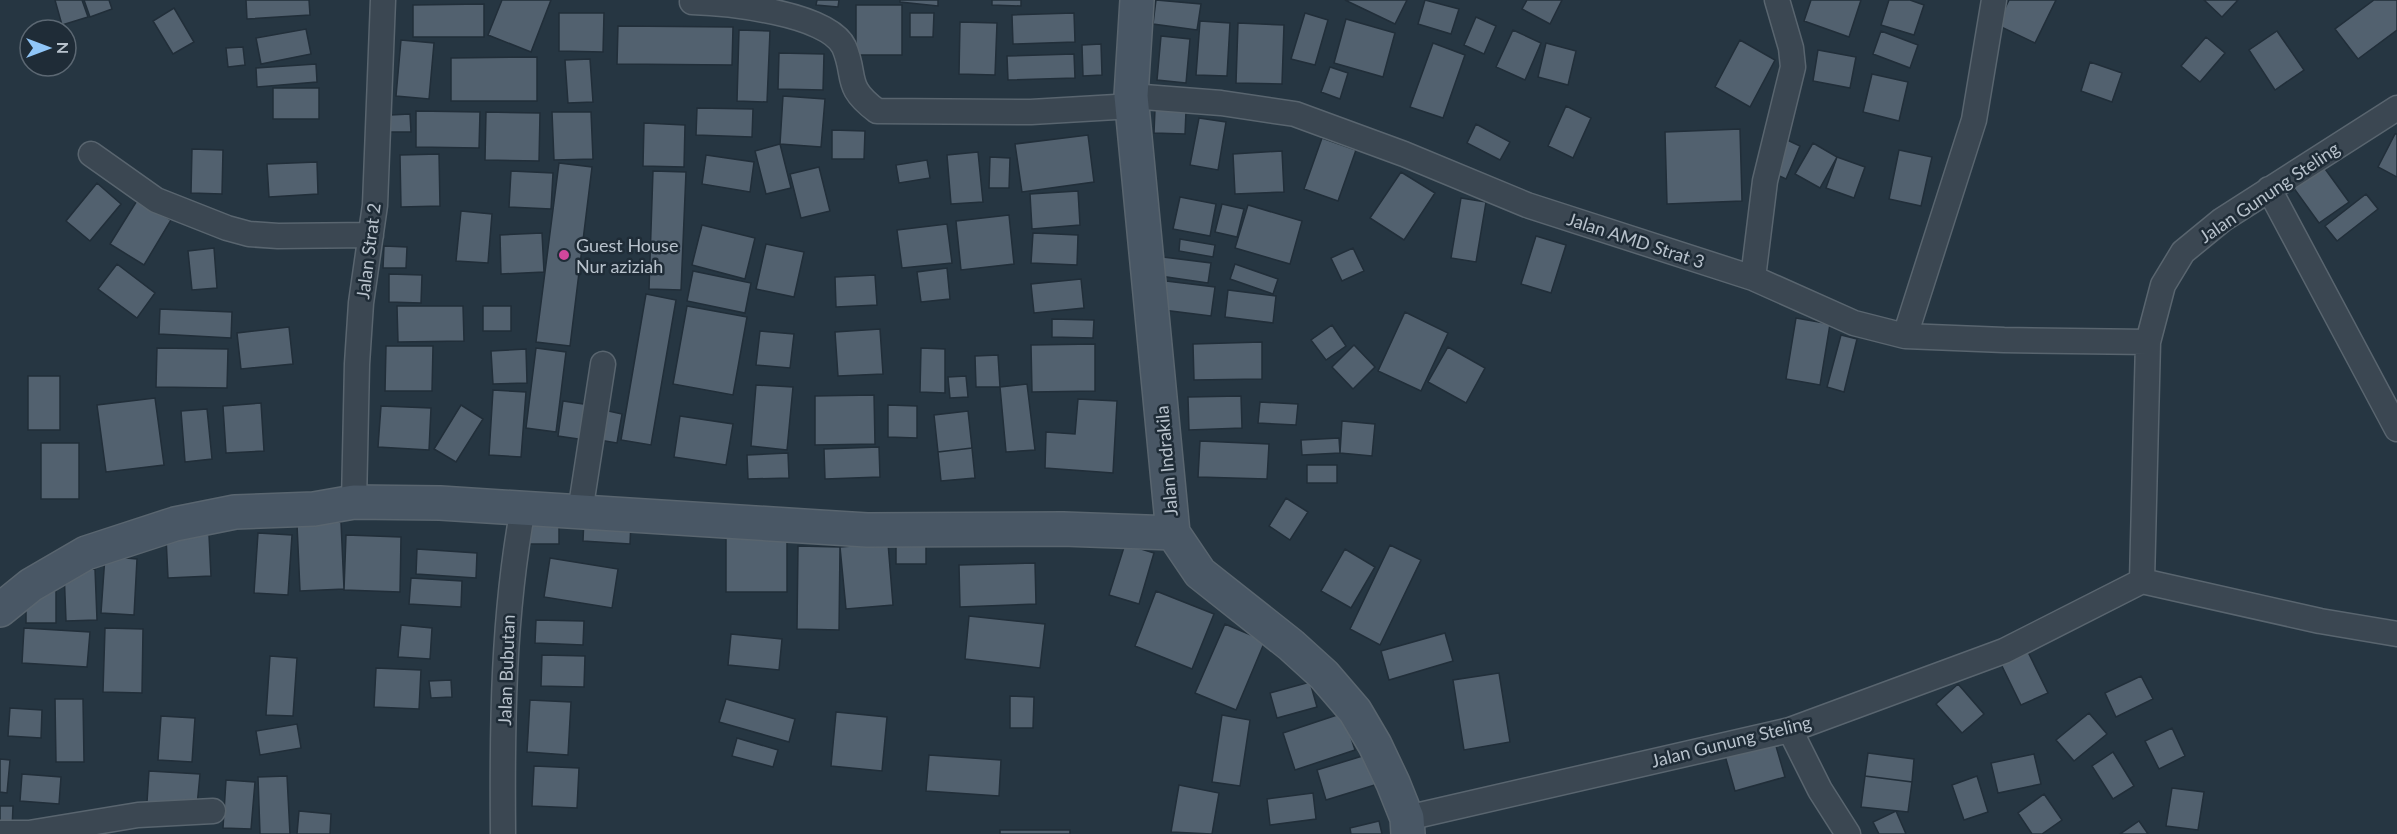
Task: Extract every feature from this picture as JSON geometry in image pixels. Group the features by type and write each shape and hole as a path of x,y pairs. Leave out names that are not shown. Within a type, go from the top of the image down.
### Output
{"street":[{"name":"Jalan Strat 2","path":"354,502 357,364 376,172 383,0"},
{"name":"Jalan Indrakila","path":"1137,0 1132,101 1173,533 1200,573 1291,645 1324,675 1354,711 1376,745 1407,826"},
{"path":"1753,278 1765,181 1793,67 1791,48 1777,0"},
{"path":"1905,336 1974,120 1994,0"},
{"name":"Jalan AMD Strat 3","path":"692,2 725,4 790,15 831,32 845,48 855,88 877,111 1031,112 1132,101 1221,103 1295,114 1404,154 1527,205 1753,278 1854,323 1905,336 2148,342"},
{"name":"Jalan Gunung Steling","path":"1407,826 1790,730 2004,651 2142,581 2148,342 2163,285 2183,252 2222,220 2397,108"},
{"path":"91,154 156,200 227,228 249,234 278,236 370,235"},
{"path":"2269,189 2397,429"},
{"path":"580,512 603,364"},
{"path":"0,610 32,585 86,554 175,524 235,512 314,509 354,502 440,503 867,530 1063,529 1173,533"},
{"name":"Jalan Bubutan","path":"503,834 502,757 508,612 523,508"},
{"path":"2142,581 2320,621 2397,634"},
{"path":"1790,730 1820,790 1848,834"},
{"path":"0,833 29,833 138,815 213,811"}],"building":[{"path":"55,0 82,0 88,17 78,20 78,18 60,18"},
{"path":"84,0 109,0 112,9 90,17"},
{"path":"246,0 309,0 310,15 247,19"},
{"path":"502,0 551,0 531,52 488,35"},
{"path":"817,0 839,0 838,7 816,5"},
{"path":"900,0 938,0 938,6 900,2"},
{"path":"992,0 1021,0 1021,6 992,5"},
{"path":"1156,0 1201,4 1197,30 1153,24"},
{"path":"1345,0 1407,0 1395,24"},
{"path":"1425,0 1459,9 1451,34 1418,24"},
{"path":"1527,0 1562,0 1550,24 1522,9"},
{"path":"1811,0 1861,0 1849,37 1804,21"},
{"path":"1889,0 1910,0 1924,5 1914,35 1881,25"},
{"path":"2009,0 2056,0 2035,43 1997,25"},
{"path":"2204,0 2238,0 2222,17"},
{"path":"2374,0 2397,0 2397,30 2358,59 2335,29"},
{"path":"484,4 484,37 413,37 413,5"},
{"path":"856,5 902,5 902,55 856,55"},
{"path":"174,8 194,42 173,54 153,21"},
{"path":"559,13 604,13 603,52 559,51"},
{"path":"910,13 934,13 933,37 910,37"},
{"path":"1074,13 1075,42 1013,44 1012,15"},
{"path":"1305,13 1328,20 1315,65 1291,59"},
{"path":"1476,17 1496,26 1484,54 1464,45"},
{"path":"1346,19 1395,33 1383,77 1334,63"},
{"path":"1200,21 1230,23 1227,76 1196,75"},
{"path":"960,22 997,23 995,75 959,74"},
{"path":"1238,23 1284,25 1282,84 1236,83"},
{"path":"618,26 733,27 732,65 617,64"},
{"path":"306,29 311,54 261,64 256,38"},
{"path":"739,30 770,31 767,102 737,101"},
{"path":"1513,30 1541,43 1525,80 1496,67"},
{"path":"1881,31 1918,45 1910,68 1873,54"},
{"path":"2277,31 2304,70 2275,90 2249,50"},
{"path":"1161,36 1190,39 1186,83 1157,80"},
{"path":"2206,37 2225,53 2200,82 2181,66"},
{"path":"401,40 434,43 429,99 396,96"},
{"path":"1740,40 1775,60 1750,107 1715,87"},
{"path":"1433,43 1465,55 1443,118 1410,107"},
{"path":"1546,43 1576,51 1568,85 1538,77"},
{"path":"1101,44 1102,75 1083,76 1082,45"},
{"path":"243,47 245,65 228,67 226,48"},
{"path":"1818,50 1856,57 1850,88 1813,81"},
{"path":"779,53 824,54 823,90 778,89"},
{"path":"1074,54 1075,78 1008,80 1007,56"},
{"path":"537,57 537,101 451,101 451,58"},
{"path":"590,59 593,102 568,103 565,60"},
{"path":"2090,62 2122,73 2112,102 2081,91"},
{"path":"316,64 317,82 257,87 256,68"},
{"path":"1330,67 1348,73 1340,99 1321,92"},
{"path":"1872,74 1908,82 1899,121 1863,112"},
{"path":"273,88 319,88 319,119 273,119"},
{"path":"783,96 825,99 821,147 780,144"},
{"path":"1566,106 1591,118 1573,158 1548,146"},
{"path":"697,108 753,109 752,137 696,135"},
{"path":"1155,109 1186,111 1185,134 1154,133"},
{"path":"416,111 480,112 479,148 416,147"},
{"path":"486,112 540,113 539,161 485,160"},
{"path":"552,112 591,112 593,159 554,160"},
{"path":"410,114 411,132 390,132 390,115"},
{"path":"1199,118 1226,122 1218,170 1190,165"},
{"path":"644,123 685,125 684,167 643,166"},
{"path":"1476,124 1510,142 1500,160 1467,143"},
{"path":"1740,129 1742,201 1667,204 1665,132"},
{"path":"832,130 865,131 864,159 832,159"},
{"path":"2397,134 2397,177 2378,167"},
{"path":"1088,135 1094,182 1022,192 1015,144"},
{"path":"1322,138 1356,150 1338,201 1304,189"},
{"path":"1783,138 1800,146 1786,179 1768,171"},
{"path":"1813,143 1837,157 1820,188 1795,174"},
{"path":"780,144 791,188 766,194 755,151"},
{"path":"192,149 223,150 222,194 191,193"},
{"path":"1899,150 1932,157 1921,206 1889,199"},
{"path":"1282,151 1284,192 1235,194 1233,154"},
{"path":"978,152 983,202 951,204 947,155"},
{"path":"439,154 440,206 401,207 400,155"},
{"path":"706,155 754,162 750,192 702,184"},
{"path":"990,157 1010,158 1009,188 989,188"},
{"path":"1837,157 1865,167 1854,198 1826,188"},
{"path":"927,160 930,178 899,183 896,165"},
{"path":"317,162 318,194 269,197 267,164"},
{"name":"Guest House Nur aziziah","path":"559,163 592,167 570,346 536,342"},
{"path":"2323,166 2349,202 2319,223 2293,187"},
{"path":"819,167 830,211 801,218 790,174"},
{"path":"511,171 553,173 551,209 509,207"},
{"path":"653,171 686,172 681,290 649,289"},
{"path":"1401,172 1435,193 1404,240 1370,218"},
{"path":"97,183 121,204 90,241 66,221"},
{"path":"1078,191 1080,225 1032,229 1030,194"},
{"path":"2366,194 2378,209 2337,241 2325,226"},
{"path":"1180,197 1216,204 1210,236 1173,229"},
{"path":"1461,198 1486,202 1476,262 1451,258"},
{"path":"138,199 171,220 144,265 110,244"},
{"path":"1222,204 1244,209 1237,237 1215,232"},
{"path":"1248,205 1302,221 1290,264 1235,248"},
{"path":"461,211 492,214 488,263 456,261"},
{"path":"1009,215 1014,264 961,270 956,221"},
{"path":"947,224 952,263 902,268 897,230"},
{"path":"702,225 755,238 745,279 692,265"},
{"path":"542,233 544,272 501,274 500,235"},
{"path":"1033,233 1078,235 1077,265 1031,263"},
{"path":"1536,236 1566,245 1551,293 1521,284"},
{"path":"1180,239 1215,245 1213,257 1179,251"},
{"path":"766,244 804,252 794,297 756,289"},
{"path":"384,246 407,247 406,268 383,268"},
{"path":"214,248 217,288 192,290 188,251"},
{"path":"1353,248 1364,271 1342,281 1331,258"},
{"path":"1163,257 1211,263 1208,283 1160,276"},
{"path":"117,264 155,293 137,318 98,289"},
{"path":"1235,264 1278,279 1273,294 1230,279"},
{"path":"947,268 950,299 921,302 917,272"},
{"path":"693,271 751,283 745,313 687,301"},
{"path":"389,274 422,275 421,303 389,302"},
{"path":"875,275 877,305 836,307 835,277"},
{"path":"1081,279 1084,308 1034,313 1031,284"},
{"path":"1166,281 1215,287 1211,316 1163,310"},
{"path":"1228,290 1276,296 1273,323 1225,317"},
{"path":"646,294 676,300 651,445 621,440"},
{"path":"397,306 463,306 464,341 398,342"},
{"path":"483,306 511,306 511,331 483,331"},
{"path":"687,306 747,317 733,395 673,384"},
{"path":"160,309 232,312 231,338 159,334"},
{"path":"1405,312 1448,333 1421,391 1378,371"},
{"path":"1796,318 1830,324 1820,385 1786,379"},
{"path":"1052,319 1094,320 1093,338 1052,337"},
{"path":"1332,325 1346,346 1326,360 1311,340"},
{"path":"289,327 293,364 241,369 237,333"},
{"path":"880,329 883,374 838,376 835,332"},
{"path":"760,331 794,334 790,368 756,365"},
{"path":"1841,335 1857,339 1844,392 1827,387"},
{"path":"1262,342 1262,379 1194,380 1193,344"},
{"path":"1095,344 1095,391 1032,392 1031,345"},
{"path":"1354,345 1375,367 1353,389 1332,367"},
{"path":"386,346 433,346 432,391 385,391"},
{"path":"1448,347 1485,368 1466,403 1428,382"},
{"path":"157,348 228,349 227,388 156,387"},
{"path":"536,348 566,352 556,432 526,428"},
{"path":"921,348 945,349 945,393 920,392"},
{"path":"526,349 527,383 493,384 491,351"},
{"path":"998,355 1000,387 976,387 975,356"},
{"path":"28,376 60,376 60,430 28,430"},
{"path":"966,376 968,397 950,398 948,377"},
{"path":"1027,384 1035,450 1006,452 1000,387"},
{"path":"756,385 793,387 787,450 751,446"},
{"path":"493,390 526,392 521,457 489,455"},
{"path":"874,395 875,444 815,445 815,396"},
{"path":"1241,396 1242,428 1189,430 1188,397"},
{"path":"155,398 164,465 106,472 97,405"},
{"path":"1078,399 1117,401 1113,473 1045,468 1046,432 1075,434"},
{"path":"563,401 590,405 585,440 558,436"},
{"path":"1260,402 1298,404 1296,425 1258,423"},
{"path":"261,403 264,451 226,453 223,406"},
{"path":"461,405 483,419 456,462 434,449"},
{"path":"888,405 917,406 917,438 888,437"},
{"path":"381,406 431,408 429,450 378,447"},
{"path":"207,409 212,459 185,462 181,411"},
{"path":"604,410 622,414 617,443 599,440"},
{"path":"968,411 972,448 938,452 934,415"},
{"path":"680,416 733,424 726,465 674,457"},
{"path":"1342,421 1375,424 1372,456 1340,453"},
{"path":"1339,438 1340,453 1302,455 1301,440"},
{"path":"1200,441 1269,444 1267,479 1198,477"},
{"path":"41,443 79,443 79,499 41,499"},
{"path":"879,447 880,477 825,479 824,449"},
{"path":"972,448 975,478 941,481 938,452"},
{"path":"788,453 789,478 748,479 747,455"},
{"path":"1307,465 1337,465 1337,483 1307,483"},
{"path":"1286,498 1308,512 1290,540 1269,526"},
{"path":"584,518 631,521 630,544 583,541"},
{"path":"529,519 559,519 559,544 529,544"},
{"path":"341,522 344,589 300,591 297,524"},
{"path":"258,533 292,535 288,595 254,593"},
{"path":"726,533 787,533 787,592 726,592"},
{"path":"209,535 211,576 168,578 166,537"},
{"path":"346,535 401,537 400,592 344,590"},
{"path":"896,538 926,538 926,564 896,564"},
{"path":"888,543 893,605 846,609 840,547"},
{"path":"1125,544 1154,553 1139,604 1109,595"},
{"path":"1390,545 1421,560 1380,645 1350,629"},
{"path":"798,546 840,547 839,630 797,629"},
{"path":"417,549 477,553 476,578 416,574"},
{"path":"1345,549 1375,567 1351,608 1321,591"},
{"path":"105,556 137,559 134,615 101,613"},
{"path":"550,558 618,569 612,608 544,597"},
{"path":"1035,563 1036,604 960,607 959,565"},
{"path":"95,569 97,620 66,621 64,570"},
{"path":"411,578 462,581 461,607 409,604"},
{"path":"26,591 56,591 56,623 26,623"},
{"path":"1156,591 1214,614 1192,669 1135,646"},
{"path":"969,616 1045,624 1040,668 965,659"},
{"path":"536,620 584,621 583,645 535,643"},
{"path":"1225,624 1265,641 1236,710 1195,693"},
{"path":"401,625 432,628 430,659 398,657"},
{"path":"24,628 90,632 87,667 22,663"},
{"path":"105,628 143,629 142,693 103,692"},
{"path":"1445,633 1453,661 1389,680 1381,651"},
{"path":"731,634 782,639 779,670 728,665"},
{"path":"2027,650 2048,693 2021,705 2000,662"},
{"path":"542,655 585,656 584,687 541,686"},
{"path":"270,656 297,658 293,716 266,715"},
{"path":"376,668 421,670 419,709 374,707"},
{"path":"1499,673 1510,742 1464,750 1453,680"},
{"path":"2141,676 2153,699 2116,717 2105,693"},
{"path":"451,680 452,697 431,698 429,681"},
{"path":"1310,682 1317,707 1277,718 1270,693"},
{"path":"1958,684 1984,714 1962,733 1936,704"},
{"path":"1010,696 1034,697 1033,728 1010,728"},
{"path":"55,699 83,699 84,762 56,762"},
{"path":"726,699 795,719 789,742 719,722"},
{"path":"530,700 571,702 568,755 527,752"},
{"path":"10,708 42,710 41,738 8,736"},
{"path":"836,712 887,717 882,771 831,766"},
{"path":"1343,713 1355,750 1295,770 1283,733"},
{"path":"2089,713 2107,734 2074,761 2056,740"},
{"path":"1222,715 1250,720 1240,786 1212,782"},
{"path":"161,716 195,718 192,762 158,760"},
{"path":"297,724 301,748 260,755 256,731"},
{"path":"2172,728 2185,756 2159,769 2145,741"},
{"path":"1773,736 1785,777 1735,791 1724,752"},
{"path":"737,738 778,750 773,767 732,756"},
{"path":"2113,752 2134,786 2113,799 2092,766"},
{"path":"1868,753 1914,759 1912,782 1865,776"},
{"path":"1369,754 1378,784 1326,800 1317,770"},
{"path":"2034,754 2041,784 1998,793 1991,763"},
{"path":"929,755 1001,760 999,796 926,791"},
{"path":"0,759 10,760 7,793 0,792"},
{"path":"534,766 579,768 577,808 532,806"},
{"path":"149,771 200,774 197,806 147,802"},
{"path":"22,774 61,777 59,804 20,801"},
{"path":"287,776 290,834 260,834 258,777"},
{"path":"1865,776 1912,782 1908,812 1861,807"},
{"path":"1977,776 1988,812 1964,820 1952,785"},
{"path":"226,780 255,782 251,829 223,828"},
{"path":"1179,785 1219,793 1212,834 1171,832"},
{"path":"2172,788 2204,792 2198,830 2166,826"},
{"path":"1313,793 1316,819 1270,825 1267,799"},
{"path":"2044,794 2062,820 2042,834 2032,834 2018,813"},
{"path":"0,806 13,806 12,830 0,830"},
{"path":"299,811 331,814 330,834 297,834"},
{"path":"1896,811 1906,834 1879,834 1873,822"},
{"path":"1379,821 1382,834 1351,834 1350,828"},
{"path":"2139,821 2148,834 2120,834"},
{"path":"1000,830 1070,830 1070,834 1000,834"}],"place":[{"name":"Guest House Nur aziziah","path":"564,255"}]}
